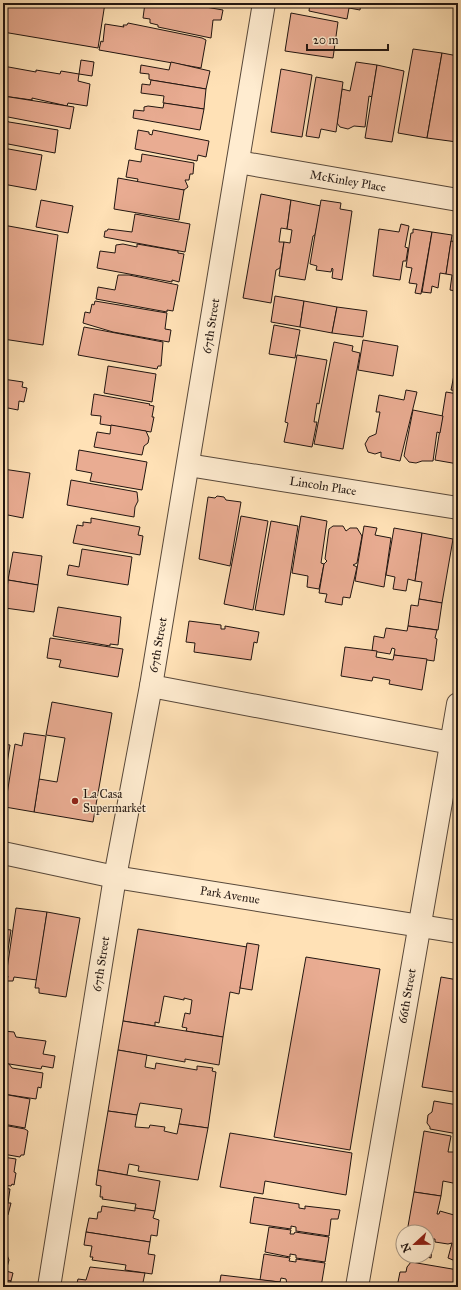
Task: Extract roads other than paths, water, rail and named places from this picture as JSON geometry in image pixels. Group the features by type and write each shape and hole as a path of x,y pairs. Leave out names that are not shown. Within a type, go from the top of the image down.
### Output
{"street":[{"name":"67th Street","path":"49,1287 115,877 151,686 264,3"},
{"name":"McKinley Place","path":"238,162 458,200"},
{"name":"Lincoln Place","path":"188,465 458,508"},
{"path":"151,686 452,743"},
{"name":"66th Street","path":"357,1287 458,704"},
{"name":"Park Avenue","path":"3,854 115,877 458,932"}],"place":[{"name":"La Casa Supermarket","path":"75,801"}]}
